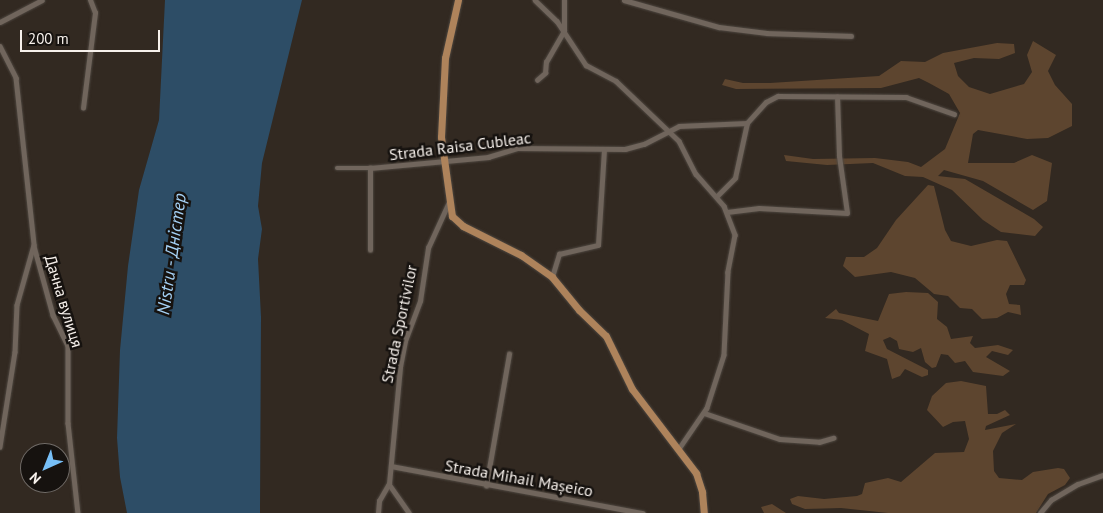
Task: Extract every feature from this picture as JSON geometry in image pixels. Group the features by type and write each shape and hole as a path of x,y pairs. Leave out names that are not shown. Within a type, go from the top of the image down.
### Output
{"main road":[{"path":"458,0 445,58 441,137 449,202 456,222 520,254 552,277 579,310 606,336 632,389 679,449 699,481 704,513"}],"street":[{"path":"0,22 42,0"},
{"path":"83,108 96,13 90,0"},
{"path":"534,0 557,21 563,34 586,66 616,81 669,132 727,212 736,240 728,272 724,355 704,413 679,449"},
{"path":"537,80 545,73 546,62 563,34 564,0"},
{"path":"624,0 719,27 766,33 851,36"},
{"path":"0,46 16,78 34,245 17,305 15,352 0,446"},
{"path":"716,197 735,178 747,123 772,97 906,98 954,114"},
{"path":"727,212 758,208 847,213 839,156 837,97"},
{"name":"Strada Raisa Cubleac","path":"337,168 370,168 488,157 517,148 604,150 644,144 685,125 747,123"},
{"path":"552,277 559,254 564,251 592,248 598,244 604,150"},
{"name":"Strada Raisa Cubleac","path":"370,168 370,250"},
{"name":"Strada Sportivilor","path":"378,513 379,501 389,484 399,375 405,341 421,295 428,248 449,202"},
{"name":"Дачна вулиця","path":"34,245 53,315 68,346 68,423 78,513"},
{"path":"486,486 509,354"},
{"path":"0,393 7,394"},
{"path":"704,413 780,439 819,442 833,438"},
{"name":"Strada Mihail Mașeico","path":"391,466 486,486 643,513"},
{"path":"1040,513 1051,500 1078,484 1103,475"},
{"path":"389,484 409,513"}],"shaded area":[{"path":"1033,41 1056,55 1048,71 1055,85 1072,104 1072,126 1048,138 1027,139 978,130 973,134 968,163 1014,163 1032,155 1052,163 1047,201 1033,210 983,181 944,170 938,176 965,179 1034,219 1043,227 1035,236 1001,232 983,220 952,190 923,177 905,176 873,163 827,165 786,161 784,155 813,159 875,158 908,162 921,167 945,149 960,113 949,94 919,78 881,88 736,89 722,85 725,79 743,83 770,83 879,76 901,61 925,62 943,53 997,43 1014,44 1015,53 999,59 974,58 954,63 958,76 969,87 990,94 1024,84 1032,72 1027,55"},
{"path":"928,185 934,186 945,230 951,241 971,246 997,240 1007,241 1026,280 1024,285 1010,285 1006,294 1009,304 1020,305 1021,315 1008,312 997,318 982,319 972,309 960,308 948,296 934,294 915,278 891,272 855,277 843,266 846,257 864,257 877,248 896,220"},
{"path":"906,292 928,293 938,302 937,319 947,327 951,339 973,336 970,343 975,348 998,345 1013,350 1008,355 992,351 986,357 1010,371 1003,376 973,372 965,361 955,363 948,355 941,354 936,367 932,368 925,362 921,348 913,352 899,349 897,341 890,337 883,340 887,349 928,370 928,375 922,377 905,369 900,376 892,379 887,359 865,351 869,334 842,320 825,318 836,309 839,313 878,321 889,294"},
{"path":"961,381 986,386 988,414 997,414 1005,410 1010,415 986,426 985,430 1016,424 1002,433 993,451 994,471 999,478 1022,480 1033,472 1058,468 1064,469 1070,478 1065,485 1048,494 1036,513 888,513 841,508 805,509 792,504 790,499 798,496 824,499 857,496 862,494 865,483 888,478 901,482 935,453 964,452 969,439 965,421 953,422 943,427 927,410 932,396 946,383"},
{"path":"772,504 786,513 764,513 761,507"}],"water":[{"name":"Nistru - Дністер","path":"165,0 302,0 262,163 258,206 262,229 258,259 261,317 260,513 127,513 120,477 117,438 120,350 128,266 139,190 159,120"}]}
